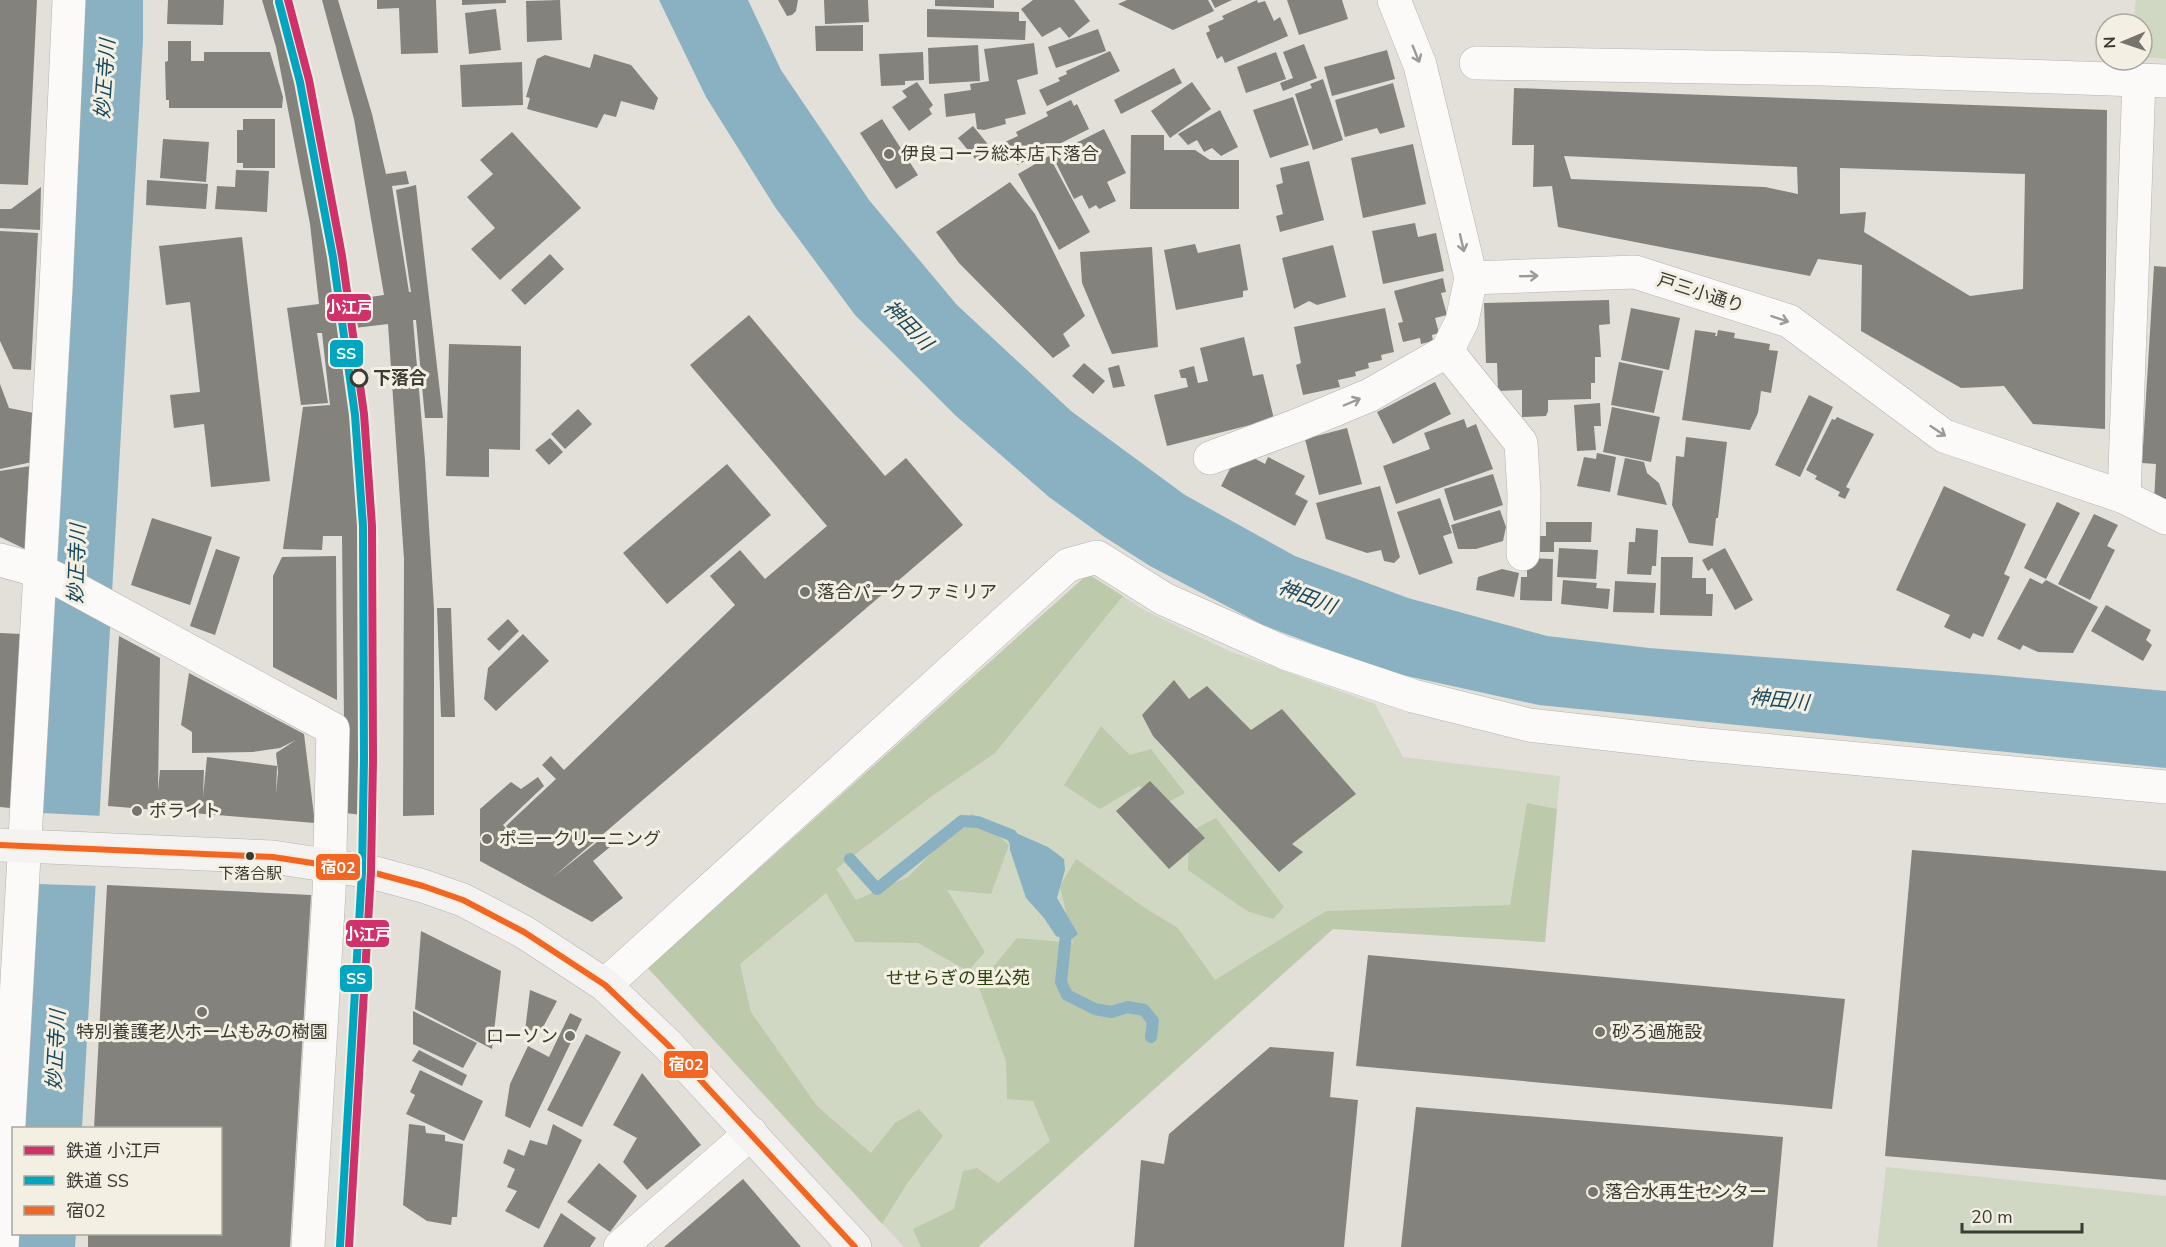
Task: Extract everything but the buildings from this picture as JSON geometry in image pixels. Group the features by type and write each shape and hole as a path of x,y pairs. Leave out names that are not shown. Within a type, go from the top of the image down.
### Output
{"street":[{"path":"2,1247 5,1130 23,846 49,575 57,276 69,0"},
{"path":"1210,458 1370,395 1447,351 1462,321 1471,278 1420,65 1394,0"},
{"path":"1476,63 1822,69 2152,81 2124,496"},
{"name":"戸三小通り","path":"1471,278 1635,272 1789,321 1944,436 2124,496 2166,518"},
{"path":"1447,351 1521,442 1523,554"},
{"path":"605,985 1068,565 1097,557 1164,599 1285,653 1413,696 1529,725 1696,744 2166,787"},
{"path":"0,560 49,575 333,729 330,864 308,1247"},
{"path":"23,846 242,854 330,864 392,877 463,900 524,932 605,985 668,1046 855,1247"},
{"path":"620,1247 751,1133"}],"green space":[{"path":"2136,0 2166,0 2166,59 2154,58 2154,12 2134,12"},
{"name":"せせらぎの里公苑","path":"1088,574 1146,611 1229,651 1375,704 1403,757 1560,776 1545,942 1333,929 978,1247 904,1247 648,968"},
{"path":"1088,574 1123,596 995,753 932,796 836,869 856,900 908,877 972,813 1009,845 991,894 947,890 985,952 968,971 918,943 855,942 826,893 740,964 751,1012 817,1106 871,1153 895,1123 919,1109 943,1136 906,1185 882,1224 648,968"},
{"path":"1101,726 1130,755 1151,749 1185,793 1165,804 1139,786 1100,809 1064,785"},
{"path":"1527,803 1557,809 1545,942 1333,929 978,1247 921,1247 913,1229 954,1209 963,1171 977,1168 998,1183 1050,1141 1033,1101 1007,1099 1006,1061 978,985 1017,938 1073,943 1060,886 1076,859 1145,908 1178,928 1215,980 1326,911 1510,905"},
{"path":"1216,818 1284,907 1273,919 1247,911 1188,870 1189,832"},
{"path":"1886,1167 2166,1196 2166,1247 1877,1247"}],"water":[{"name":"妙正寺川","path":"85,0 143,0 143,40 82,1127 25,1127 68,375"},
{"name":"神田川","path":"659,0 748,0 781,70 869,200 957,305 1071,411 1185,495 1295,556 1408,598 1547,636 1649,648 2166,691 2166,768 1539,705 1384,671 1263,625 1150,566 1049,497 955,415 855,315 775,207 706,97"},
{"path":"1009,830 1048,847 1064,859 1065,870 1057,898 1078,934 1069,941 1056,936 1026,898 1010,850"},
{"path":"19,1235 76,1235 75,1247 18,1247"}],"pier":[{"path":"41,813 104,816 100,886 37,884"}],"waterway":[{"path":"850,859 877,889 962,821 978,822 1011,835 1020,847"},
{"path":"1060,925 1066,934 1061,982 1067,995 1095,1009 1111,1012 1128,1007 1144,1010 1153,1021 1151,1037"}],"rail line":[{"name":"小江戸","path":"288,0 309,80 342,256 364,414 372,526 371,872 349,1247"},
{"name":"SS","path":"279,2 300,82 333,257 355,415 363,526 362,872 340,1246"}],"transit line":[{"name":"宿02","path":"0,845 273,857 371,872 463,900 524,932 605,985 668,1045 855,1247"}],"place":[{"name":"伊良コーラ総本店下落合","path":"889,154"},
{"name":"下落合","path":"359,378"},
{"name":"落合パークファミリア","path":"805,592"},
{"name":"ポライト","path":"137,811"},
{"name":"ポニークリーニング","path":"487,839"},
{"name":"下落合駅","path":"250,856"},
{"name":"特別養護老人ホームもみの樹園","path":"202,1012"},
{"name":"砂ろ過施設","path":"1600,1032"},
{"name":"ローソン","path":"570,1036"},
{"name":"落合水再生センター","path":"1593,1192"}]}
